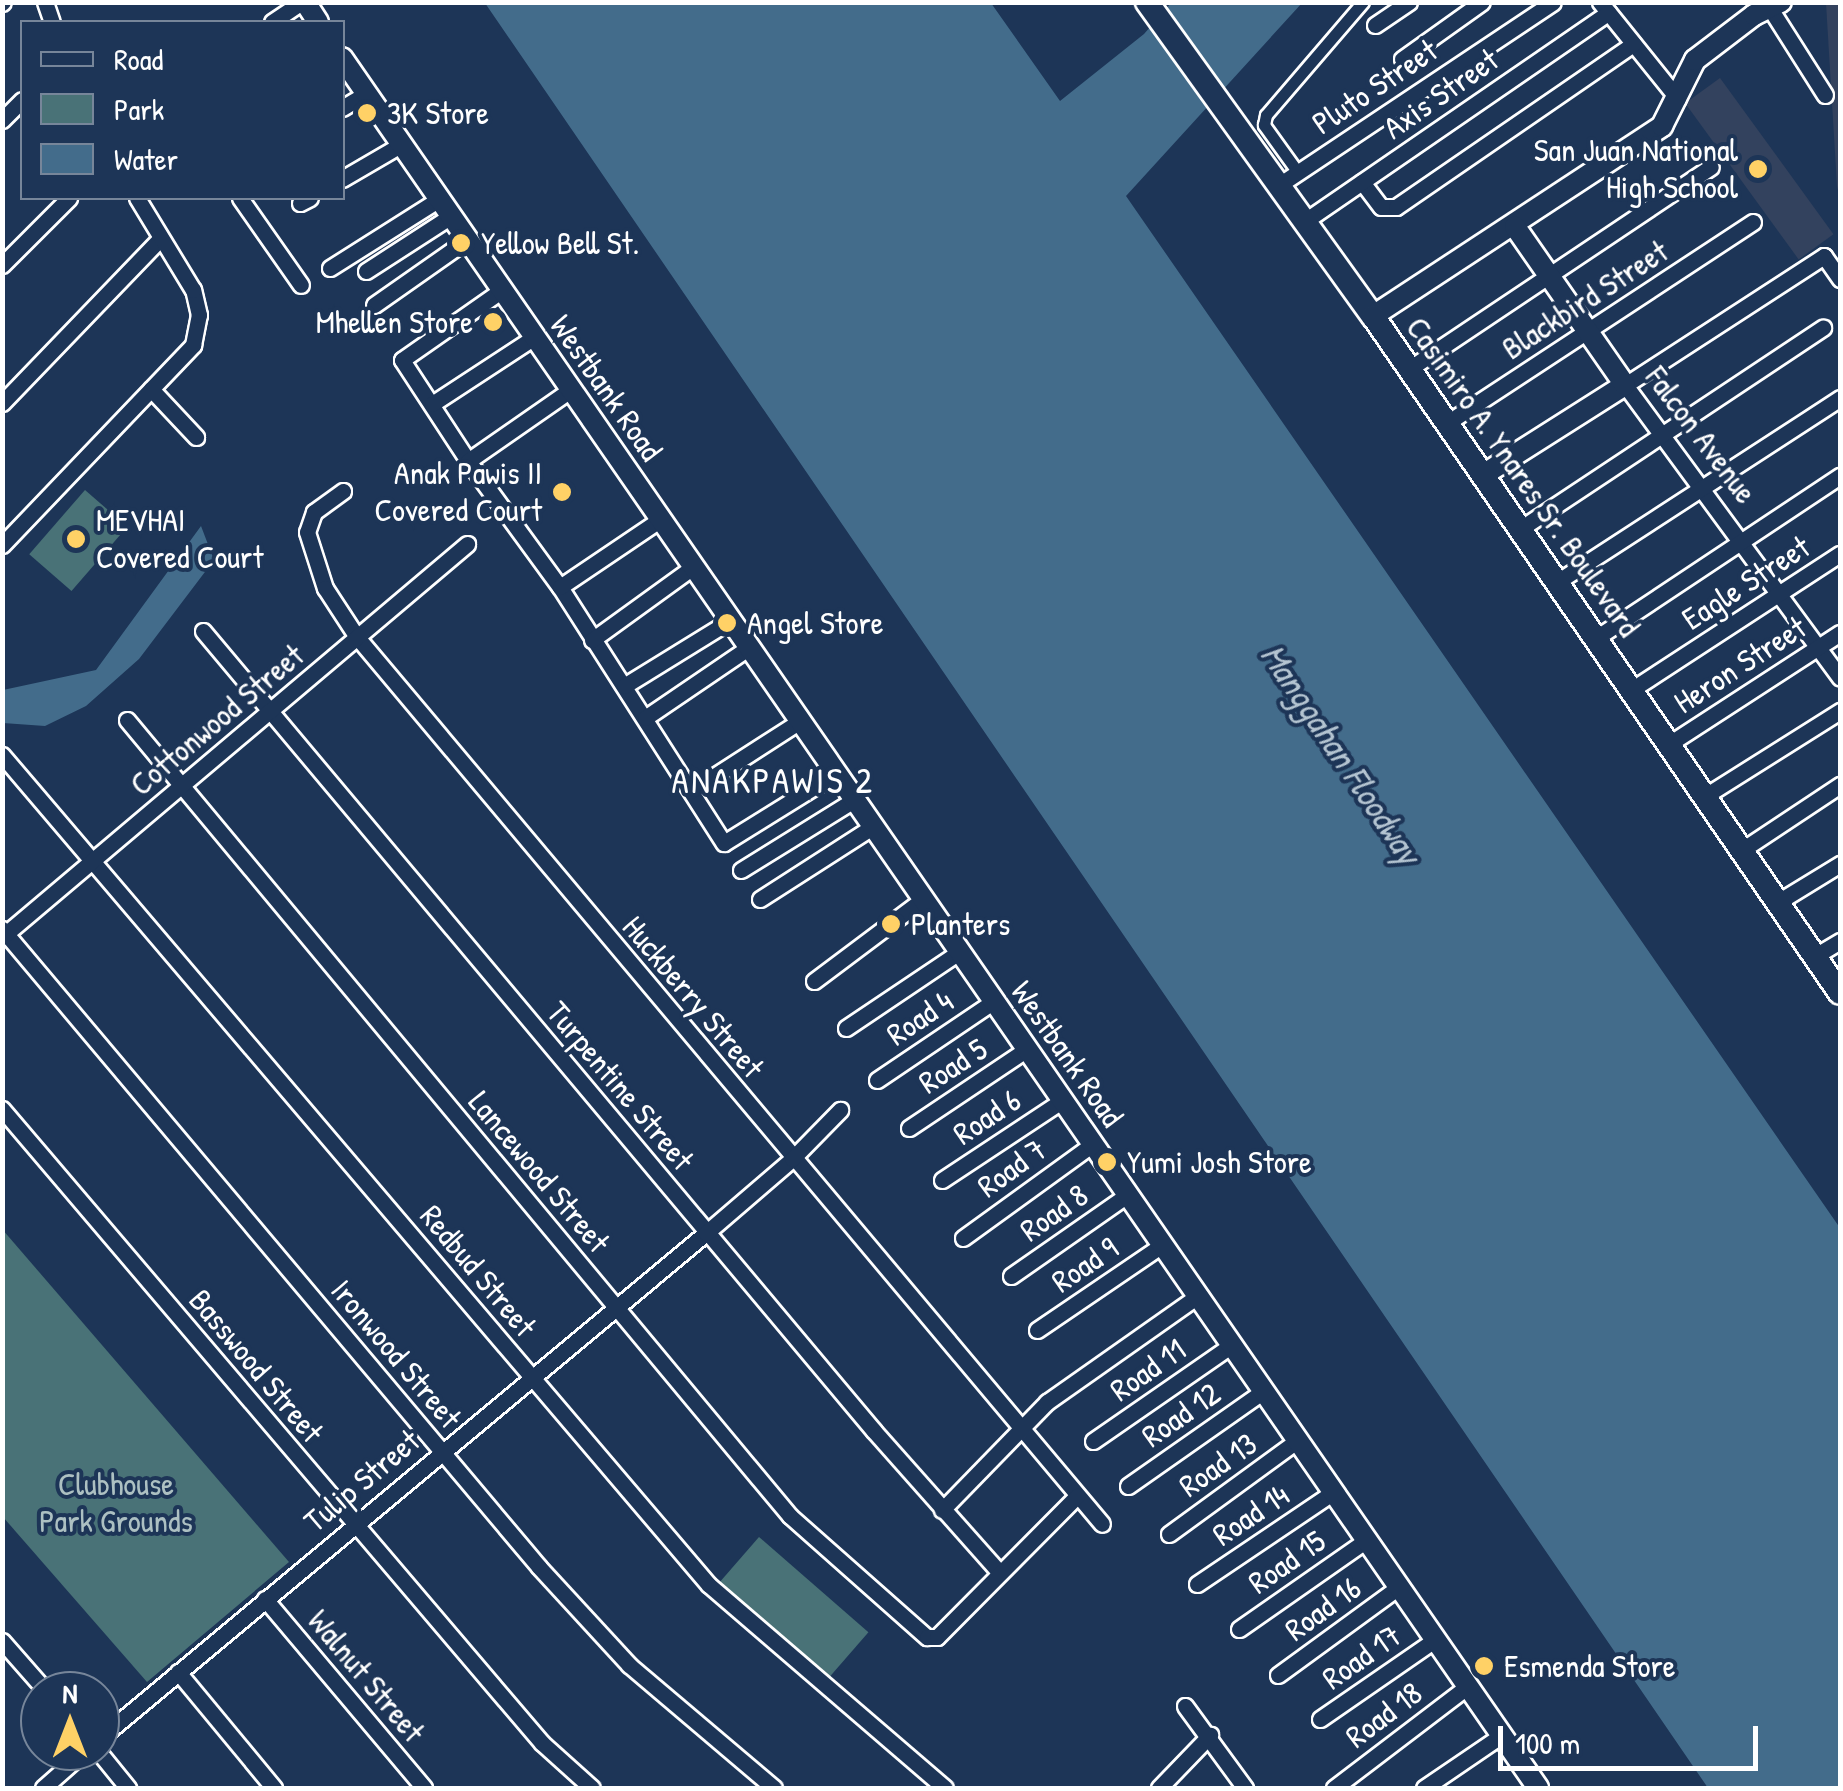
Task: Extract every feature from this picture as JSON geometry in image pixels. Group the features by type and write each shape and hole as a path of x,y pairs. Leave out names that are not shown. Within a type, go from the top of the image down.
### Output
{"main road":[{"name":"Casimiro A. Ynares Sr. Boulevard","path":"1147,2 1249,146 1288,178 1305,221 1840,993"}],"street":[{"path":"275,20 303,2"},
{"path":"1288,178 1264,125 1266,115 1363,2"},
{"path":"1375,25 1408,2"},
{"path":"1402,59 1482,2"},
{"name":"Pluto Street","path":"1288,178 1553,2"},
{"path":"1372,316 1515,226 1662,126 1696,60 1707,48 1772,4 1825,95"},
{"path":"1604,8 1678,99"},
{"name":"Axis Street","path":"1305,221 1604,8"},
{"path":"1362,182 1381,207 1396,207 1633,44"},
{"name":"Westbank Road","path":"345,62 1094,1143 1162,1246 1190,1302 1233,1344 1536,1788"},
{"path":"345,106 367,93"},
{"path":"2,120 20,102"},
{"path":"345,177 402,144"},
{"path":"1409,369 1712,167"},
{"path":"2,265 67,200"},
{"path":"2,545 193,346 199,315 193,290 137,200"},
{"path":"241,200 301,285"},
{"path":"330,268 445,208"},
{"path":"366,271 445,208"},
{"name":"Blackbird Street","path":"1446,423 1753,222"},
{"name":"Falcon Avenue","path":"1515,226 1840,678"},
{"path":"2,403 161,238"},
{"path":"374,305 467,240"},
{"path":"1483,475 1824,256 1840,278"},
{"path":"502,290 402,360 468,461 560,587 690,791 729,844 836,774"},
{"path":"1520,529 1823,328"},
{"path":"432,404 533,338"},
{"path":"151,390 196,437"},
{"path":"468,461 570,390"},
{"path":"1557,582 1840,398"},
{"path":"1596,638 1840,476"},
{"name":"Huckberry Street","path":"343,491 314,512 307,532 325,588 357,637 1102,1524"},
{"path":"560,587 661,519"},
{"name":"Cottonwood Street","path":"4,934 466,544"},
{"name":"Eagle Street","path":"1631,690 1840,554"},
{"path":"592,640 693,567"},
{"path":"624,686 731,620"},
{"name":"Turpentine Street","path":"203,631 706,1233 942,1510 1000,1572"},
{"name":"Heron Street","path":"1668,744 1840,633"},
{"path":"646,718 751,646"},
{"path":"1705,796 1840,711"},
{"name":"Lancewood Street","path":"126,720 790,1516 931,1639 1000,1572"},
{"path":"690,791 800,721"},
{"name":"Redbud Street","path":"2,755 709,1585 946,1788"},
{"path":"1742,850 1840,785"},
{"path":"741,870 854,800"},
{"path":"760,899 872,827"},
{"path":"1778,902 1840,864"},
{"path":"814,981 922,900"},
{"name":"Ironwood Street","path":"4,934 441,1451 629,1665 774,1788"},
{"path":"1815,956 1840,941"},
{"path":"846,1028 959,952"},
{"name":"Road 4","path":"878,1080 994,1001"},
{"name":"Road 5","path":"910,1128 1028,1050"},
{"name":"Road 6","path":"942,1180 1063,1100"},
{"name":"Basswood Street","path":"2,1109 542,1743 592,1788"},
{"name":"Tulip Street","path":"120,1721 706,1233 792,1159 840,1110"},
{"name":"Road 7","path":"963,1238 1094,1143"},
{"name":"Road 8","path":"1011,1276 1127,1195"},
{"name":"Road 9","path":"1037,1330 1162,1246"},
{"path":"942,1510 1048,1402 1190,1302"},
{"name":"Road 11","path":"1093,1442 1233,1344"},
{"name":"Road 12","path":"1128,1486 1265,1390"},
{"name":"Road 13","path":"1169,1534 1298,1440"},
{"name":"Road 14","path":"1197,1584 1335,1492"},
{"path":"1000,1572 1077,1496"},
{"name":"Road 15","path":"1239,1629 1368,1539"},
{"name":"Road 16","path":"1278,1675 1400,1586"},
{"name":"Walnut Street","path":"265,1598 424,1788"},
{"name":"Road 17","path":"1320,1720 1436,1639"},
{"path":"2,1641 28,1671"},
{"path":"178,1672 274,1788"},
{"name":"Road 18","path":"1334,1788 1468,1686"},
{"path":"1185,1706 1210,1735 1245,1788"},
{"path":"1159,1788 1210,1735"},
{"path":"1424,1788 1502,1735"},
{"path":"43,1788 62,1771"}],"shaded area":[{"path":"1826,3 1840,3 1840,200 1837,186"},
{"name":"San Juan National High School","path":"1720,78 1833,234 1799,259 1685,103"}],"green space":[{"name":"MEVHAI Covered Court","path":"85,490 127,527 71,591 29,554"},
{"name":"Clubhouse Park Grounds","path":"2,1229 289,1562 147,1682 3,1517"},
{"path":"759,1537 868,1632 829,1677 720,1582"}],"water":[{"name":"Manggahan Floodway","path":"485,3 991,3 1060,101 1144,34 1171,3 1302,3 1126,196 1840,1228 1840,1788 1708,1788"},
{"path":"201,526 214,560 139,659 86,706 45,726 3,723 3,690 96,670"}],"place":[{"name":"3K Store","path":"367,113"},
{"name":"San Juan National High School","path":"1758,169"},
{"name":"Yellow Bell St.","path":"461,243"},
{"name":"Mhellen Store","path":"493,322"},
{"name":"Anak Pawis II Covered Court","path":"562,492"},
{"name":"MEVHAI Covered Court","path":"76,539"},
{"name":"Angel Store","path":"727,623"},
{"name":"Planters","path":"891,924"},
{"name":"Yumi Josh Store","path":"1107,1162"},
{"name":"Esmenda Store","path":"1484,1666"}],"district":[{"name":"ANAKPAWIS 2","path":"773,781"}]}
